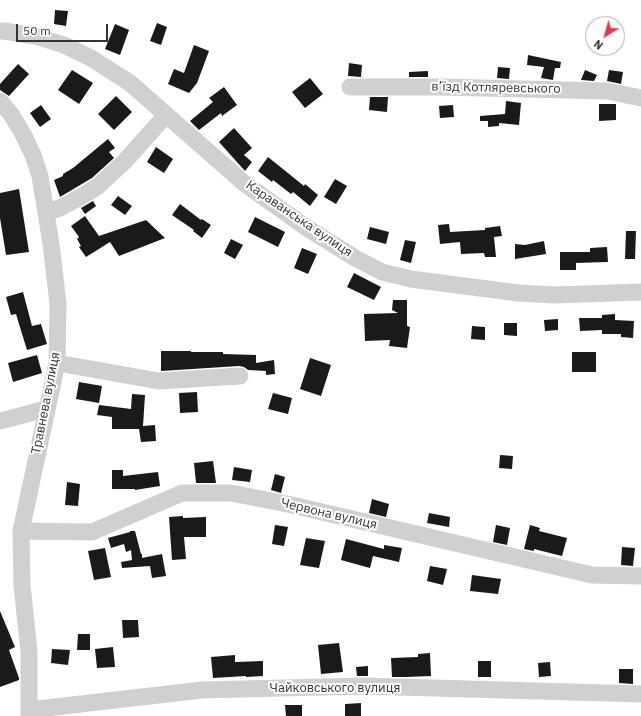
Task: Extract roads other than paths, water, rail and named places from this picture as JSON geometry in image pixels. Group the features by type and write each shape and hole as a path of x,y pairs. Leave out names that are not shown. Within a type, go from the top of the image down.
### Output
{"street":[{"name":"Караванська вулиця","path":"0,31 35,36 64,45 91,58 130,83 244,183 307,228 382,272 411,280 518,293 555,295 641,292"},
{"name":"в’їзд Котляревського","path":"350,88 441,87 607,91 641,98"},
{"name":"Травнева вулиця","path":"0,101 11,114 19,127 33,154 40,176 51,244 58,303 57,363 21,531 22,585 29,652 29,713"},
{"path":"46,212 60,208 98,186 125,161 166,115"},
{"path":"57,363 159,381 240,376"},
{"path":"0,421 46,409"},
{"name":"Червона вулиця","path":"21,531 92,532 182,493 231,493 307,509 592,575 641,576"},
{"name":"Чайковського вулиця","path":"29,713 202,690 364,686 641,694"}]}
